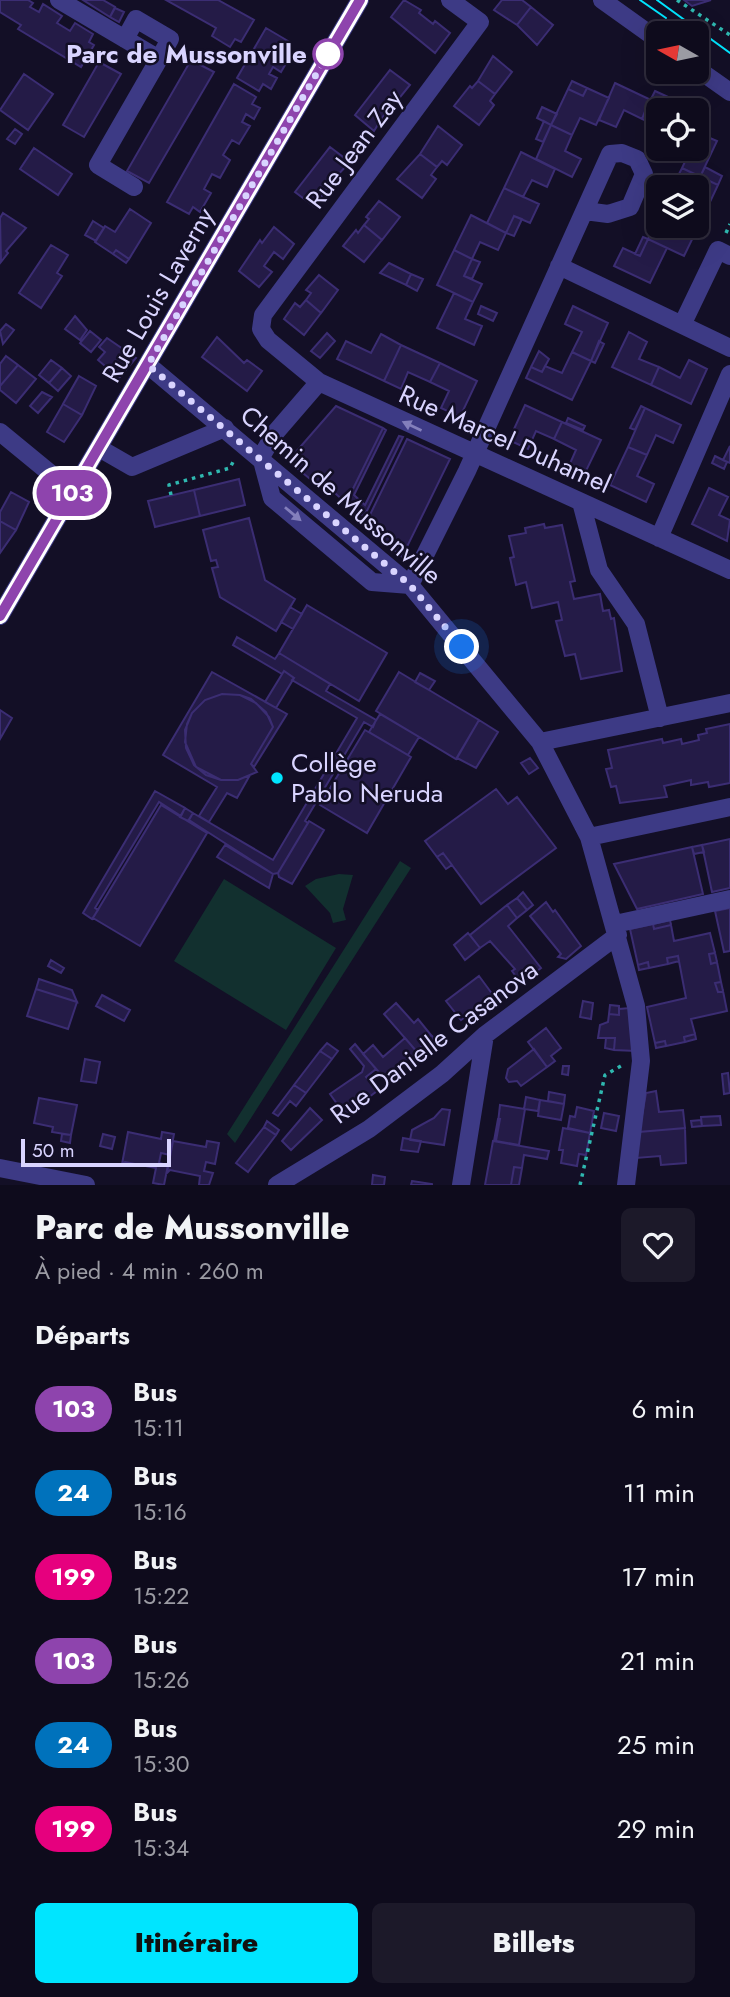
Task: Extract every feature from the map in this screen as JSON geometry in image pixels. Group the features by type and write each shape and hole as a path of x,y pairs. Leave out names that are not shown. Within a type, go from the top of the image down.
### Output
{"street":[{"path":"59,0 159,59 98,165 134,187"},
{"name":"Rue Louis Laverny","path":"0,616 360,0"},
{"name":"Rue Jean Zay","path":"268,340 261,328 263,315 480,22 450,0"},
{"path":"602,0 646,31"},
{"path":"709,77 730,92"},
{"path":"410,585 475,454 584,211"},
{"path":"681,325 718,250 730,256"},
{"path":"559,266 730,348"},
{"name":"Rue Marcel Duhamel","path":"268,340 319,382 730,570"},
{"name":"Chemin de Mussonville","path":"148,365 261,457 410,585 540,742 589,837 636,1006 641,1061 626,1185"},
{"path":"659,538 730,374"},
{"path":"261,457 275,433 319,382"},
{"path":"99,448 132,467 225,428"},
{"path":"0,432 73,492"},
{"path":"581,502 599,570 636,624 660,718"},
{"path":"540,742 730,703"},
{"path":"589,837 730,807"},
{"path":"616,929 730,899"},
{"name":"Rue Danielle Casanova","path":"277,1185 369,1129 442,1074 485,1035 616,929"},
{"path":"461,1185 485,1035"},
{"path":"0,1168 51,1182 86,1185"}],"path":[{"path":"677,0 730,35"},
{"path":"171,495 169,485 230,467 244,443"},
{"path":"580,1185 605,1075 625,1063 641,1061"}],"green space":[{"path":"400,861 411,868 235,1143 227,1134"},
{"path":"339,874 353,875 343,909 346,920 333,923 330,913 305,886 316,879"},
{"path":"224,879 336,948 286,1030 174,961"}],"building":[{"path":"0,0 28,0 33,3 30,7 39,12 43,4 62,16 57,23 70,31 75,23 93,34 89,42 94,45 81,67 18,29 21,25 0,12"},
{"path":"83,0 103,0 115,7 110,17"},
{"path":"166,0 218,0 254,20 241,42 235,39 230,47 212,36 216,28"},
{"path":"404,0 421,10 419,13 433,24 435,21 450,33 435,53 391,17"},
{"path":"502,0 522,0 531,7 517,25 494,10"},
{"path":"684,0 711,0 692,6"},
{"path":"531,7 553,25 537,45 517,25"},
{"path":"115,8 124,12 119,22 110,17"},
{"path":"266,28 288,41 284,48 292,53 281,72 273,67 269,74 277,78 271,89 263,84 259,91 237,78"},
{"path":"493,56 512,72 495,94 478,81"},
{"path":"191,60 214,72 149,183 127,171"},
{"path":"99,62 121,74 84,137 63,125"},
{"path":"390,70 410,85 397,101 394,99 374,131 355,115"},
{"path":"24,74 53,94 28,130 0,110"},
{"path":"478,81 495,94 490,101 494,105 479,125 454,106 470,86 472,88"},
{"path":"572,81 587,88 583,96 568,89"},
{"path":"615,83 647,98 642,119 624,110 616,127 599,120"},
{"path":"234,84 256,97 252,104 260,108 254,119 246,114 242,122 250,126 239,144 232,140 223,155 230,160 220,178 212,174 204,189 211,193 200,212 193,207 189,214 167,202"},
{"path":"587,88 609,98 596,125 580,118 572,135 551,125 568,89 583,96"},
{"path":"655,91 670,98 652,98"},
{"path":"542,107 557,114 551,125 537,118"},
{"path":"544,121 551,125 543,142 536,139"},
{"path":"551,125 572,135 565,151 581,159 572,177 536,159"},
{"path":"438,126 462,145 447,165 442,161 437,167 420,154"},
{"path":"15,129 22,134 15,144 7,139"},
{"path":"709,138 717,141 709,158"},
{"path":"330,147 350,162 330,183 315,207 295,192"},
{"path":"34,148 72,174 58,195 20,169"},
{"path":"521,152 555,169 547,187 532,180 523,197 504,188"},
{"path":"420,154 437,167 431,175 436,179 422,198 397,179"},
{"path":"685,161 708,161 701,175 682,168"},
{"path":"705,167 722,176 718,185 709,181 709,175 701,175"},
{"path":"682,168 697,175 678,175"},
{"path":"709,181 718,185 709,204"},
{"path":"504,188 539,204 530,223 514,216 506,233 487,223"},
{"path":"379,201 400,217 382,240 364,225 369,219 366,217"},
{"path":"130,209 151,223 129,259 116,250 113,254 95,242 105,226 115,232"},
{"path":"3,213 26,228 6,251 8,253 1,262 0,218"},
{"path":"471,215 506,233 498,250 480,242 472,259 454,250"},
{"path":"514,216 522,219 514,236 506,233"},
{"path":"93,221 104,228 96,241 85,235"},
{"path":"364,225 382,240 364,262 343,246 356,230 358,233"},
{"path":"274,227 294,244 283,259 274,252 264,266 272,272 259,287 239,271 260,240 262,243"},
{"path":"643,237 648,239 640,256 635,254"},
{"path":"648,238 693,238 684,256"},
{"path":"648,239 667,248 650,283 614,266 623,248 640,256"},
{"path":"51,245 68,255 57,273 62,276 41,308 19,293"},
{"path":"116,250 129,259 126,263 113,254"},
{"path":"454,250 472,259 464,276 482,284 473,302 437,285"},
{"path":"472,259 480,262 472,279 464,276"},
{"path":"389,263 411,274 406,285 380,273"},
{"path":"411,274 423,279 417,291 406,285"},
{"path":"319,275 338,290 321,313 306,300 311,293 306,290"},
{"path":"454,293 473,302 465,319 482,326 474,345 437,328"},
{"path":"306,300 321,313 304,335 284,319 295,303 300,307"},
{"path":"481,306 497,313 493,321 478,314"},
{"path":"573,306 608,323 591,361 572,352 582,332 565,324"},
{"path":"75,316 87,330 80,340 65,329"},
{"path":"6,324 14,330 3,344 0,331"},
{"path":"90,331 101,340 91,352 80,343"},
{"path":"629,332 647,342 639,359 659,367 651,385 612,367"},
{"path":"327,333 335,341 320,358 311,351"},
{"path":"381,334 401,345 384,381 337,359 346,341 371,353"},
{"path":"217,337 244,363 247,360 262,371 247,391 202,357"},
{"path":"107,338 136,358 119,378 98,360 105,352 99,347"},
{"path":"599,341 604,344 595,363 591,361"},
{"path":"401,345 440,363 430,382 408,372 401,389 384,381"},
{"path":"539,351 549,359 542,372 531,367"},
{"path":"572,352 591,361 572,400 526,378 531,367 542,372 545,366 562,373"},
{"path":"6,356 18,365 0,386 0,364"},
{"path":"51,360 62,368 49,383 39,375"},
{"path":"689,360 707,369 691,404 651,385 659,367 680,378"},
{"path":"440,363 477,381 460,417 441,408 449,391 430,382"},
{"path":"18,365 36,379 16,403 0,390 0,386"},
{"path":"62,368 71,376 58,391 49,383"},
{"path":"79,376 96,386 82,415 63,404"},
{"path":"42,392 52,397 38,413 30,406"},
{"path":"63,404 82,415 64,442 47,432"},
{"path":"525,405 562,422 554,439 536,431 528,449 509,440"},
{"path":"336,406 383,428 346,503 327,486 325,491 288,461"},
{"path":"641,406 645,408 635,430 630,428"},
{"path":"645,408 681,425 673,443 656,435 647,455 628,447"},
{"path":"568,418 585,426 583,430 566,423"},
{"path":"562,422 601,440 584,475 568,468 576,450 554,439"},
{"path":"383,428 386,430 354,495 365,505 399,436 403,437 364,517 356,510 360,505 355,501 351,506 346,503"},
{"path":"407,439 450,459 402,557 365,525"},
{"path":"730,446 730,463 723,460"},
{"path":"628,447 647,455 637,476 654,484 646,502 610,485"},
{"path":"715,456 727,462 724,469 712,463"},
{"path":"239,479 245,505 200,516 194,490"},
{"path":"709,488 728,497 719,515 730,520 727,541 692,524"},
{"path":"194,490 200,516 155,527 148,501"},
{"path":"11,492 29,502 16,530 0,521 0,512"},
{"path":"249,518 265,580 295,599 276,631 220,597 212,568 218,567 216,560 211,561 203,530"},
{"path":"0,521 16,530 0,553"},
{"path":"544,524 545,528 562,525 575,581 570,582 574,599 600,594 603,611 609,610 611,619 614,618 622,671 581,679 575,654 565,656 556,621 562,620 558,602 532,608 526,582 516,585 510,558 514,557 509,536 526,533 525,528"},
{"path":"307,605 387,653 359,701 279,653"},
{"path":"290,607 302,614 293,629 281,622"},
{"path":"237,637 275,659 279,653 330,684 326,691 376,720 373,727 364,722 305,821 308,823 278,873 273,874 189,820 193,813 273,860 357,718 292,680 294,678 284,671 282,674 233,645"},
{"path":"284,671 294,678 276,708 265,702"},
{"path":"212,672 287,714 254,767 251,764 273,727 269,717 256,703 240,695 222,694 205,700 192,713 187,724 185,742 196,767 221,780 238,780 250,775 237,798 227,793 209,822 199,816 217,787 163,755"},
{"path":"399,672 479,720 456,759 376,711"},
{"path":"420,673 435,681 429,690 415,682"},
{"path":"222,694 251,699 266,712 273,727 251,764 257,772 238,780 221,780 206,775 194,765 186,748 185,730 192,713 205,700"},
{"path":"0,710 12,718 0,739"},
{"path":"380,714 419,737 408,755 369,732"},
{"path":"479,720 498,732 476,768 457,758"},
{"path":"730,724 730,783 709,787 708,782 691,785 691,780 664,786 667,797 620,803 616,786 611,787 606,769 612,768 608,750 662,739 663,743 681,739 682,744 699,740 698,735 707,733 706,729"},
{"path":"365,730 411,757 367,833 320,805"},
{"path":"530,758 538,768 529,774 521,763"},
{"path":"496,789 508,804 517,797 556,848 481,904 443,853 437,857 425,841"},
{"path":"155,791 185,808 181,816 159,802 95,908 98,910 92,919 83,913"},
{"path":"161,805 207,833 140,946 93,918"},
{"path":"185,808 193,813 188,821 180,817"},
{"path":"309,821 324,830 292,884 279,877 278,873"},
{"path":"730,839 730,888 712,892 702,845"},
{"path":"225,845 273,874 269,888 217,857"},
{"path":"702,845 704,852 694,854 692,847"},
{"path":"692,847 703,894 637,909 614,864"},
{"path":"443,853 452,865 446,869 437,857"},
{"path":"523,892 533,905 527,910 517,898"},
{"path":"517,898 527,910 517,918 507,905"},
{"path":"546,902 581,946 566,959 558,957 561,954 530,916"},
{"path":"507,905 517,918 508,926 541,968 521,983 512,971 515,969 490,941 480,948 470,935"},
{"path":"730,908 730,951 724,952 715,911"},
{"path":"670,920 671,925 654,929 653,924"},
{"path":"653,924 654,929 671,925 674,941 710,933 715,953 709,954 711,964 717,962 721,982 715,983 718,992 723,991 727,1011 691,1019 695,1034 684,1037 685,1042 666,1046 665,1041 655,1043 647,1007 686,998 678,956 667,958 668,964 649,968 648,962 638,965 630,929"},
{"path":"468,933 480,948 465,960 454,945"},
{"path":"715,953 717,962 711,964 709,954"},
{"path":"678,956 679,961 668,964 667,958"},
{"path":"51,960 64,968 61,973 48,966"},
{"path":"648,962 649,968 639,970 638,965"},
{"path":"479,976 493,995 461,1020 446,1001"},
{"path":"39,979 72,990 77,1002 36,989"},
{"path":"721,982 723,991 718,992 715,983"},
{"path":"36,989 77,1002 68,1029 27,1016"},
{"path":"102,995 130,1010 124,1021 96,1006"},
{"path":"583,1001 593,1003 591,1019 580,1017"},
{"path":"396,1003 414,1023 418,1019 431,1035 417,1052 384,1014"},
{"path":"610,1005 619,1006 619,1015 609,1014"},
{"path":"630,1008 636,1051 614,1050 615,1038 598,1038 600,1025 608,1022 609,1014 619,1015 619,1009"},
{"path":"546,1028 561,1048 551,1056 555,1061 547,1067 528,1042"},
{"path":"695,1034 696,1039 685,1042 684,1037"},
{"path":"431,1035 434,1038 425,1046 422,1043"},
{"path":"405,1038 417,1052 385,1079 363,1054 373,1045 383,1057"},
{"path":"606,1038 615,1038 614,1050 605,1048"},
{"path":"665,1041 666,1046 656,1048 655,1043"},
{"path":"327,1043 338,1051 332,1059 320,1051"},
{"path":"355,1044 376,1069 366,1077 377,1091 345,1115 330,1094 362,1072 364,1066 350,1049"},
{"path":"534,1049 547,1067 521,1086 517,1081 509,1082 506,1078 508,1069"},
{"path":"320,1051 332,1059 306,1093 294,1085"},
{"path":"85,1059 100,1062 96,1083 81,1081"},
{"path":"563,1066 569,1066 568,1075 562,1074"},
{"path":"728,1073 730,1093 724,1094 722,1074"},
{"path":"294,1085 306,1093 296,1106 290,1101 278,1116 273,1113"},
{"path":"656,1091 659,1112 683,1110 685,1128 639,1132 646,1093"},
{"path":"549,1092 565,1095 564,1104 548,1101"},
{"path":"526,1097 540,1100 538,1111 524,1109"},
{"path":"39,1098 77,1105 71,1135 52,1132 53,1127 34,1123"},
{"path":"540,1100 564,1104 561,1120 538,1116"},
{"path":"500,1105 525,1109 519,1145 496,1141"},
{"path":"577,1107 594,1111 590,1133 568,1128 570,1116 575,1117"},
{"path":"310,1108 322,1120 291,1150 282,1141"},
{"path":"442,1109 450,1110 444,1145 410,1140 412,1130 434,1118"},
{"path":"604,1113 619,1116 616,1131 601,1128"},
{"path":"720,1116 721,1125 702,1126 701,1117"},
{"path":"498,1119 500,1119 494,1141"},
{"path":"701,1120 702,1126 692,1127 691,1121"},
{"path":"267,1121 279,1130 276,1135 264,1127"},
{"path":"264,1127 276,1135 248,1172 236,1163"},
{"path":"563,1128 590,1133 586,1155 579,1154 577,1166 561,1163 563,1150 559,1150"},
{"path":"685,1128 686,1163 661,1165 660,1156 636,1158 639,1132"},
{"path":"128,1132 161,1139 162,1132 174,1134 170,1155 161,1153 159,1163 168,1165 164,1185 153,1183 156,1168 125,1162 122,1164"},
{"path":"62,1134 71,1135 70,1143 61,1141"},
{"path":"103,1134 115,1137 112,1149 100,1146"},
{"path":"403,1138 421,1141 418,1152 401,1150"},
{"path":"173,1141 206,1147 207,1141 219,1143 215,1164 206,1162 204,1171 213,1173 209,1185 199,1185 200,1176 170,1170 167,1173"},
{"path":"493,1141 549,1151 547,1159 524,1155 522,1168 514,1167 511,1185 485,1185"},
{"path":"514,1167 522,1168 519,1185 511,1185"},
{"path":"373,1175 385,1177 384,1185 372,1185"},
{"path":"412,1181 432,1184 432,1185 411,1185"}],"tram line":[{"path":"640,0 666,18"},
{"path":"657,0 730,53"}],"bus line":[{"name":"103","path":"0,616 360,0"}],"place":[{"name":"Parc de Mussonville","path":"328,54"},
{"name":"Collège Pablo Neruda","path":"277,778"}],"route":[{"path":"328,54 148,365 410,585 462,647"}]}
